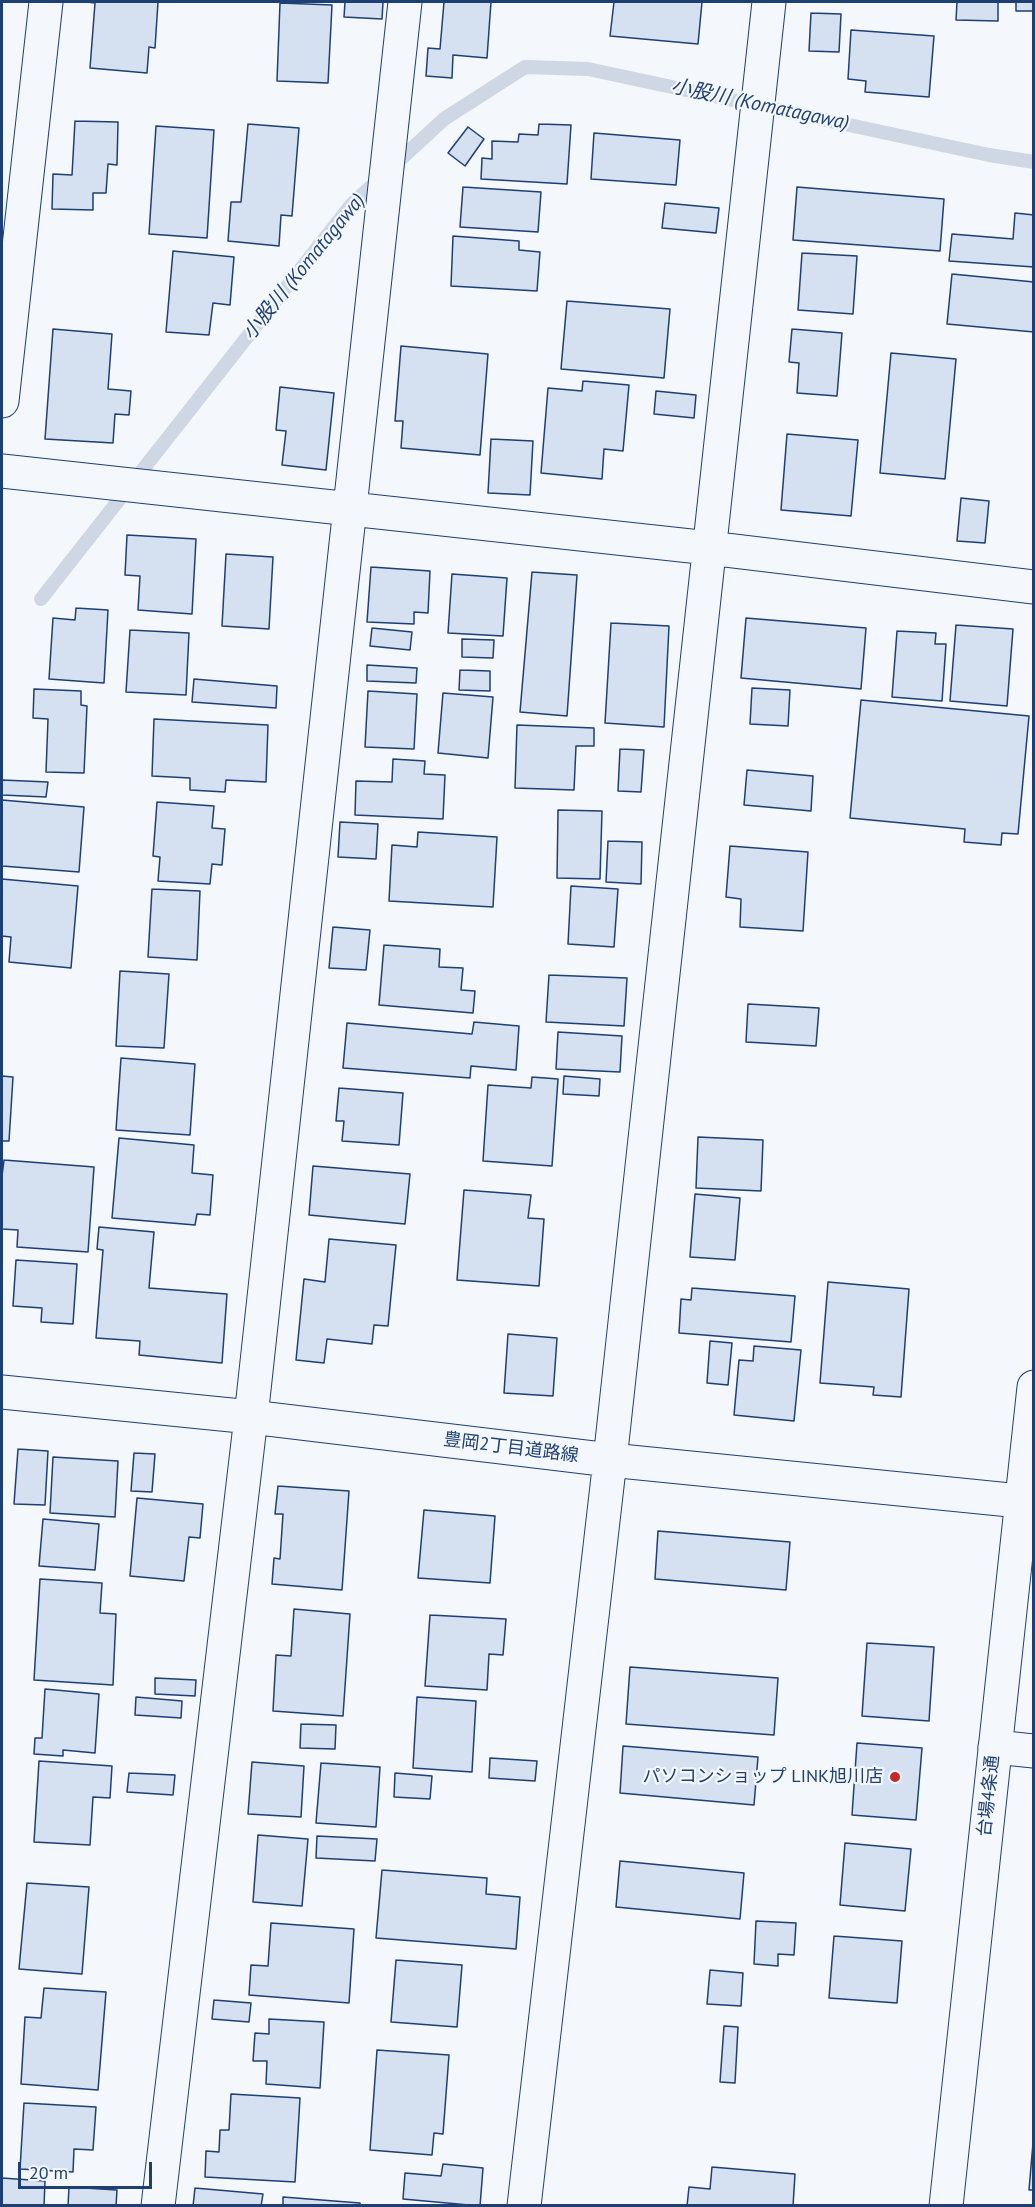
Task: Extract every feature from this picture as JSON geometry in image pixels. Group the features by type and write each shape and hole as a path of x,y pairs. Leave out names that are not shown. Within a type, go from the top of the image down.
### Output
{"street":[{"path":"2,401 46,2"},
{"path":"158,2205 251,1417 405,2"},
{"path":"525,2205 610,1460 769,2"},
{"path":"2,471 709,548 1034,587"},
{"name":"台場4条通","path":"946,2205 1034,1388"},
{"name":"豊岡2丁目道路線","path":"2,1392 251,1417 610,1460 1025,1487"},
{"path":"995,1747 1034,1751"}],"building":[{"path":"87,2 158,2 155,48 149,47 147,73 90,68 95,3"},
{"path":"345,2 383,2 382,19 344,17"},
{"path":"444,2 491,2 487,58 453,55 452,78 426,76 428,48 440,49"},
{"path":"614,2 702,2 698,44 610,36"},
{"path":"957,2 998,2 998,21 956,20"},
{"path":"1016,2 1034,2 1034,11 1016,11"},
{"path":"280,3 332,5 328,83 277,81"},
{"path":"811,13 841,14 839,52 809,51"},
{"path":"851,30 934,36 929,97 865,92 866,81 848,79"},
{"path":"75,121 118,122 117,165 108,164 106,193 93,193 93,210 52,209 53,174 72,175"},
{"path":"248,124 299,128 292,216 281,215 279,246 228,241 231,202 241,202"},
{"path":"539,124 571,125 567,184 481,179 482,158 492,159 492,141 518,142 519,134 538,135"},
{"path":"156,126 214,130 207,238 149,234"},
{"path":"468,127 484,139 465,166 448,153"},
{"path":"594,133 680,140 676,185 591,179"},
{"path":"463,187 541,192 538,232 460,227"},
{"path":"797,187 944,199 940,251 793,240"},
{"path":"665,203 719,208 716,233 662,228"},
{"path":"1015,213 1034,215 1034,267 949,261 952,234 1013,239"},
{"path":"453,236 519,241 519,250 540,252 537,291 451,286"},
{"path":"173,251 234,257 230,305 213,303 209,335 166,332"},
{"path":"802,253 857,256 853,314 798,310"},
{"path":"952,274 1034,282 1034,332 947,324"},
{"path":"567,301 670,309 664,378 561,369"},
{"path":"53,329 112,334 108,389 131,391 129,415 115,414 113,443 45,439"},
{"path":"792,329 842,333 837,396 797,393 799,363 789,362"},
{"path":"401,346 488,354 480,455 401,448 403,421 395,421"},
{"path":"891,353 956,359 945,479 880,473"},
{"path":"583,381 629,385 623,451 604,449 602,479 541,473 548,388 582,391"},
{"path":"280,387 334,393 326,470 282,465 286,431 276,430"},
{"path":"656,391 696,395 694,418 654,414"},
{"path":"787,434 858,440 851,516 781,510"},
{"path":"491,439 533,441 530,495 488,493"},
{"path":"961,498 989,501 985,543 957,541"},
{"path":"127,535 196,539 192,614 138,610 140,576 125,575"},
{"path":"226,554 273,557 269,629 222,626"},
{"path":"371,567 430,571 428,613 414,612 414,624 367,622"},
{"path":"532,572 577,575 567,716 520,712"},
{"path":"452,574 507,578 503,636 448,633"},
{"path":"76,608 108,610 104,683 49,679 53,618 75,620"},
{"path":"746,618 866,628 861,689 741,678"},
{"path":"611,623 669,626 664,727 605,723"},
{"path":"956,625 1013,629 1007,706 950,701"},
{"path":"372,628 412,632 410,650 370,646"},
{"path":"130,630 189,633 186,695 126,692"},
{"path":"897,631 936,633 935,644 946,644 942,701 892,697"},
{"path":"462,639 494,640 493,658 462,657"},
{"path":"367,665 417,668 416,683 367,681"},
{"path":"460,670 490,671 490,691 459,690"},
{"path":"194,679 277,686 276,708 192,702"},
{"path":"752,688 790,690 788,726 750,724"},
{"path":"34,689 81,691 81,705 87,706 84,773 46,772 48,719 33,718"},
{"path":"368,691 417,694 414,749 365,747"},
{"path":"443,693 493,697 488,758 438,753"},
{"path":"861,700 1029,716 1018,834 1002,833 1001,845 964,842 965,829 850,818"},
{"path":"154,719 268,725 266,782 226,780 225,792 190,790 190,778 152,776"},
{"path":"517,725 594,728 594,746 576,746 574,790 515,788"},
{"path":"620,749 644,750 641,792 618,791"},
{"path":"393,759 425,761 424,774 445,775 443,819 355,815 356,781 392,782"},
{"path":"747,770 813,776 811,811 744,805"},
{"path":"2,780 48,782 46,797 2,795"},
{"path":"2,800 84,807 79,872 2,866"},
{"path":"157,802 214,806 212,828 225,829 222,865 212,864 210,884 158,881 160,857 153,856"},
{"path":"558,810 602,811 600,879 557,878"},
{"path":"340,822 378,824 376,859 338,857"},
{"path":"418,832 497,837 493,907 389,901 392,845 417,847"},
{"path":"608,841 642,842 641,884 606,882"},
{"path":"730,846 808,852 803,931 740,927 741,899 726,897"},
{"path":"2,879 78,886 71,968 9,962 11,937 2,936"},
{"path":"571,886 618,889 614,947 568,944"},
{"path":"152,889 200,891 197,960 148,957"},
{"path":"333,927 370,930 366,970 329,968"},
{"path":"384,945 440,949 439,967 463,968 461,990 475,991 473,1013 379,1005"},
{"path":"120,971 169,974 164,1048 116,1046"},
{"path":"549,975 627,978 624,1026 546,1022"},
{"path":"748,1004 819,1008 816,1046 746,1042"},
{"path":"474,1022 519,1026 516,1070 471,1066 470,1078 343,1068 347,1023 472,1034"},
{"path":"558,1032 622,1036 620,1072 556,1069"},
{"path":"121,1058 195,1064 190,1135 116,1130"},
{"path":"2,1076 13,1077 9,1141 2,1141"},
{"path":"564,1076 600,1079 599,1096 563,1094"},
{"path":"532,1077 558,1079 552,1166 483,1161 488,1085 531,1088"},
{"path":"339,1088 403,1093 399,1145 342,1141 344,1121 336,1121"},
{"path":"698,1137 763,1140 761,1191 696,1188"},
{"path":"119,1138 194,1145 192,1173 213,1175 210,1215 197,1214 195,1225 112,1218"},
{"path":"4,1160 94,1167 88,1252 17,1247 18,1230 2,1229"},
{"path":"313,1166 410,1174 405,1224 309,1215"},
{"path":"464,1190 531,1195 528,1218 544,1219 539,1286 457,1280"},
{"path":"695,1194 740,1198 735,1260 690,1257"},
{"path":"99,1227 154,1232 149,1288 227,1294 222,1363 139,1355 140,1341 96,1338 103,1250 97,1249"},
{"path":"329,1239 396,1245 388,1326 374,1325 372,1344 327,1339 324,1363 296,1360 304,1279 325,1282"},
{"path":"16,1260 77,1264 73,1324 41,1322 42,1308 13,1306"},
{"path":"828,1282 909,1289 901,1397 873,1395 874,1387 820,1383"},
{"path":"692,1288 795,1296 791,1342 679,1333 681,1299 691,1300"},
{"path":"508,1334 557,1338 553,1396 504,1393"},
{"path":"710,1341 732,1343 728,1385 707,1383"},
{"path":"754,1346 801,1350 794,1421 734,1415 739,1360 753,1361"},
{"path":"18,1449 48,1451 45,1505 14,1504"},
{"path":"134,1453 155,1454 152,1492 131,1491"},
{"path":"53,1457 118,1461 115,1517 50,1513"},
{"path":"278,1486 349,1491 342,1590 272,1584 274,1558 280,1559 283,1514 275,1514"},
{"path":"137,1498 203,1504 200,1538 189,1537 184,1581 130,1576"},
{"path":"424,1510 495,1516 490,1583 418,1578"},
{"path":"43,1519 99,1524 95,1570 39,1566"},
{"path":"658,1531 790,1542 786,1590 655,1579"},
{"path":"40,1579 102,1583 100,1613 116,1614 113,1685 34,1680"},
{"path":"294,1609 350,1614 343,1716 273,1711 276,1655 291,1656"},
{"path":"430,1615 506,1619 503,1655 489,1654 487,1690 425,1686"},
{"path":"867,1643 934,1647 929,1721 862,1716"},
{"path":"630,1667 778,1678 774,1735 626,1724"},
{"path":"155,1678 196,1680 195,1696 155,1694"},
{"path":"45,1689 99,1694 95,1753 63,1750 63,1756 34,1754 35,1738 42,1738"},
{"path":"136,1697 182,1701 181,1718 135,1715"},
{"path":"417,1697 476,1701 472,1772 413,1768"},
{"path":"301,1724 336,1725 335,1749 300,1748"},
{"path":"857,1743 922,1748 916,1820 852,1815"},
{"path":"623,1746 758,1757 754,1805 620,1793"},
{"path":"490,1758 537,1761 535,1781 489,1778"},
{"path":"39,1761 112,1766 110,1798 93,1797 90,1845 34,1842"},
{"path":"252,1762 304,1766 301,1817 248,1814"},
{"path":"321,1763 380,1767 376,1827 316,1823"},
{"path":"129,1773 175,1775 173,1795 127,1792"},
{"path":"395,1773 432,1776 430,1799 394,1797"},
{"path":"258,1835 308,1839 302,1906 253,1902"},
{"path":"317,1836 377,1839 375,1861 316,1858"},
{"path":"845,1843 911,1849 905,1911 840,1905"},
{"path":"620,1861 744,1873 740,1919 616,1907"},
{"path":"382,1870 487,1878 486,1894 520,1897 516,1949 376,1938"},
{"path":"27,1883 89,1887 82,1974 19,1969"},
{"path":"756,1921 796,1923 794,1955 778,1954 778,1966 754,1964"},
{"path":"271,1923 354,1929 349,2003 249,1995 251,1965 268,1966"},
{"path":"834,1936 902,1941 897,2003 829,1998"},
{"path":"396,1960 462,1965 457,2027 391,2022"},
{"path":"710,1970 743,1973 741,2006 707,2004"},
{"path":"44,1988 106,1992 98,2090 21,2084 25,2017 41,2018"},
{"path":"214,2000 251,2003 249,2022 212,2019"},
{"path":"269,2019 324,2022 320,2088 266,2084 267,2061 253,2061 255,2033 269,2034"},
{"path":"724,2026 738,2027 735,2083 720,2082"},
{"path":"377,2050 449,2055 443,2134 434,2133 432,2155 370,2150"},
{"path":"231,2094 300,2098 295,2182 205,2177 206,2151 219,2152 220,2130 229,2130"},
{"path":"24,2103 96,2107 93,2150 74,2149 73,2172 20,2169"},
{"path":"1034,2131 1034,2190 1029,2190"},
{"path":"443,2164 483,2168 480,2206 403,2199 405,2173 441,2176"},
{"path":"712,2167 795,2174 793,2206 687,2206 689,2187 710,2189"},
{"path":"2,2178 45,2181 44,2206 2,2206"},
{"path":"69,2187 117,2190 116,2206 68,2206"},
{"path":"195,2188 263,2194 261,2206 193,2206"},
{"path":"283,2197 360,2203 360,2206 283,2206"}],"waterway":[{"name":"小股川 (Komatagawa)","path":"41,599 351,205 444,119 525,67 588,69 989,155 1034,162"}],"place":[{"name":"パソコンショップ LINK旭川店","path":"895,1777"}]}
